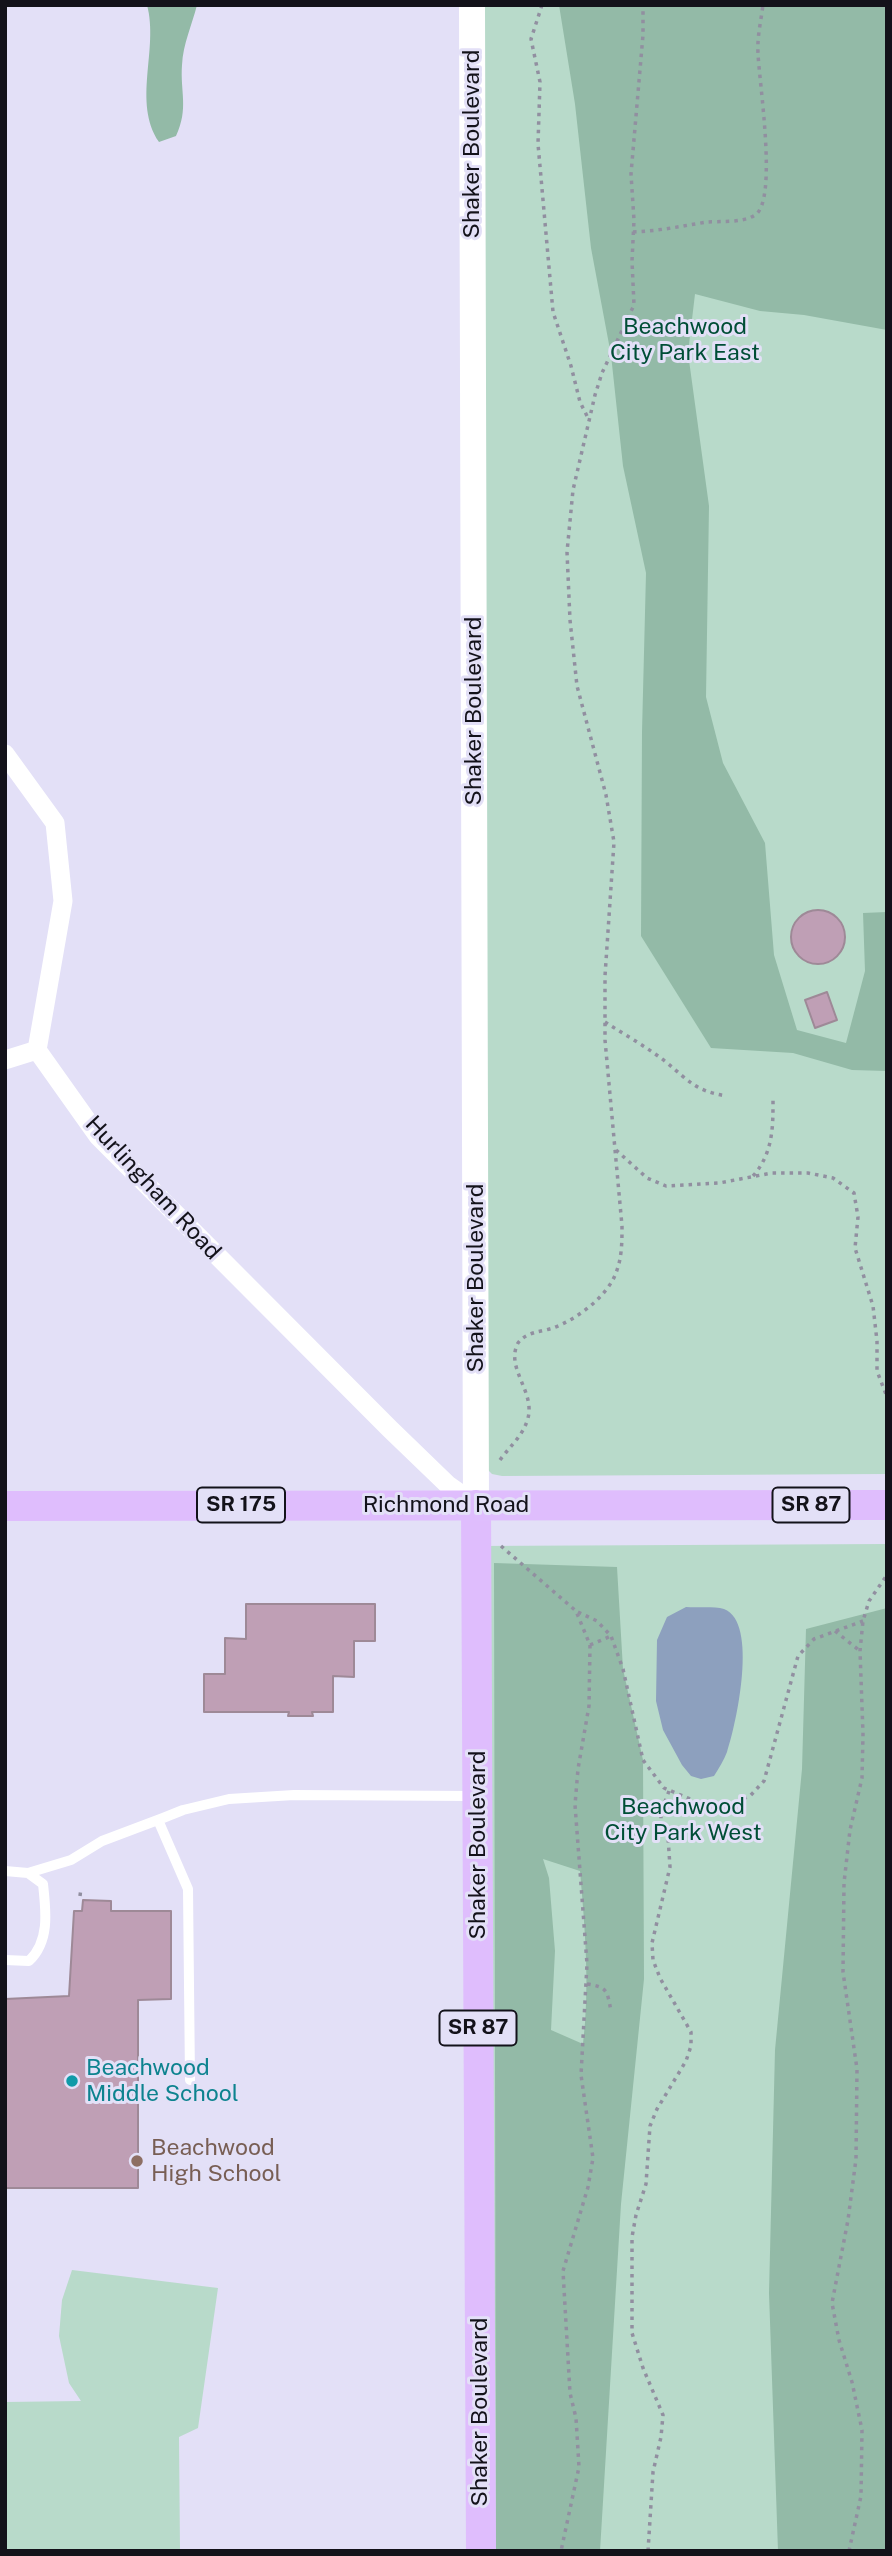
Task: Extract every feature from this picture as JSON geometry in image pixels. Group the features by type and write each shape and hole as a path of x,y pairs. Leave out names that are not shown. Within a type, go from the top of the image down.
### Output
{"main road":[{"name":"Shaker Boulevard","path":"472,5 481,2551"},
{"name":"Richmond Road","path":"5,1506 887,1505"}],"street":[{"path":"5,754 55,823 63,901 37,1050 5,1060"},
{"name":"Hurlingham Road","path":"37,1050 98,1136 448,1485 476,1505"}],"lane":[{"path":"5,1871 28,1873 71,1860 102,1842 183,1810 229,1799 294,1795 478,1796"},
{"path":"158,1820 188,1889 190,2080"},
{"path":"5,1960 29,1961 39,1951 45,1930 43,1884 28,1873"}],"path":[{"path":"542,5 531,39 540,82 538,144 553,312 580,402 589,420"},
{"path":"498,1465 501,1457 521,1435 528,1417 529,1399 515,1359 517,1343 528,1334 550,1329 575,1317 609,1286 617,1270 622,1238 607,1076 605,1022 605,976 614,842 607,795 577,686 567,573 570,504 589,420 602,373 634,305 632,154 643,5"},
{"path":"633,232 665,231 702,223 748,218 763,206 766,195 765,142 758,41 763,5"},
{"path":"605,1022 665,1061 687,1081 706,1093 727,1096"},
{"path":"752,1177 767,1155 773,1132 773,1096"},
{"path":"614,1148 647,1178 666,1186 719,1183 772,1173 808,1172 833,1178 854,1193 858,1217 855,1248 873,1306 877,1371 887,1397"},
{"path":"498,1544 576,1611 597,1621 611,1636 624,1669 643,1760 664,1788 702,1804 726,1806 750,1796 764,1781 797,1656 814,1639 863,1621"},
{"path":"849,2551 861,2496 862,2430 832,2303 848,2220 856,2158 857,2069 843,1972 844,1884 850,1830 862,1778 859,1651 863,1621 869,1601 887,1575"},
{"path":"561,2551 579,2467 576,2418 570,2393 564,2271 588,2187 593,2158 581,2076 587,1984 585,1921 575,1805 589,1706 590,1645 576,1611"},
{"path":"835,1631 859,1651"},
{"path":"590,1645 611,1636"},
{"path":"648,2551 652,2481 663,2416 632,2333 632,2237 646,2184 650,2126 657,2109 686,2061 691,2046 691,2032 660,1978 653,1960 652,1943 670,1867 668,1837 661,1819 669,1790"},
{"path":"80,1888 80,1896"},
{"path":"587,1984 601,1986 607,1992 611,2011"}],"green space":[{"path":"147,5 197,5 183,57 183,108 180,126 176,136 159,142 147,110 150,22"},
{"name":"Beachwood City Park East","path":"482,5 887,5 887,1474 502,1476 492,1474 488,1470"},
{"path":"559,5 887,5 887,330 804,315 760,311 695,294 688,353 709,506 706,697 723,763 765,843 774,955 797,1030 846,1043 865,971 863,913 887,912 887,1071 852,1070 793,1053 711,1048 641,936 646,573 623,466 611,355 591,248 575,104"},
{"name":"Beachwood City Park West","path":"887,1544 887,2551 481,2551 476,1546"},
{"path":"494,1563 617,1567 623,1669 643,1760 644,1979 621,2204 600,2551 496,2551","holes":["543,1859 580,1871 586,1980 583,2044 551,2030 555,1951 549,1878"]},
{"path":"887,1608 887,2551 778,2551 769,2293 775,2050 802,1769 806,1629"},
{"path":"72,2270 218,2288 198,2428 179,2437 180,2551 5,2551 5,2402 81,2401 69,2383 59,2336 62,2300"}],"water":[{"path":"686,1607 724,1609 735,1618 743,1653 739,1698 727,1752 714,1776 701,1779 691,1776 682,1765 663,1730 656,1701 657,1640 667,1617"}],"building":[{"path":"818,910 837,918 845,937 837,956 818,964 799,956 791,937 799,918"},
{"path":"827,992 837,1020 815,1028 805,1000"},
{"path":"246,1604 375,1604 375,1641 354,1641 354,1677 333,1676 333,1712 312,1712 313,1716 288,1716 289,1712 204,1712 204,1674 225,1674 225,1638 246,1639"},
{"name":"Beachwood Middle School","path":"83,1900 111,1901 111,1911 171,1911 171,1999 138,2000 138,2188 5,2188 5,1999 69,1996 74,1911 82,1911"}],"place":[{"name":"Beachwood Middle School","path":"72,2081"},
{"name":"Beachwood High School","path":"137,2161"}]}
